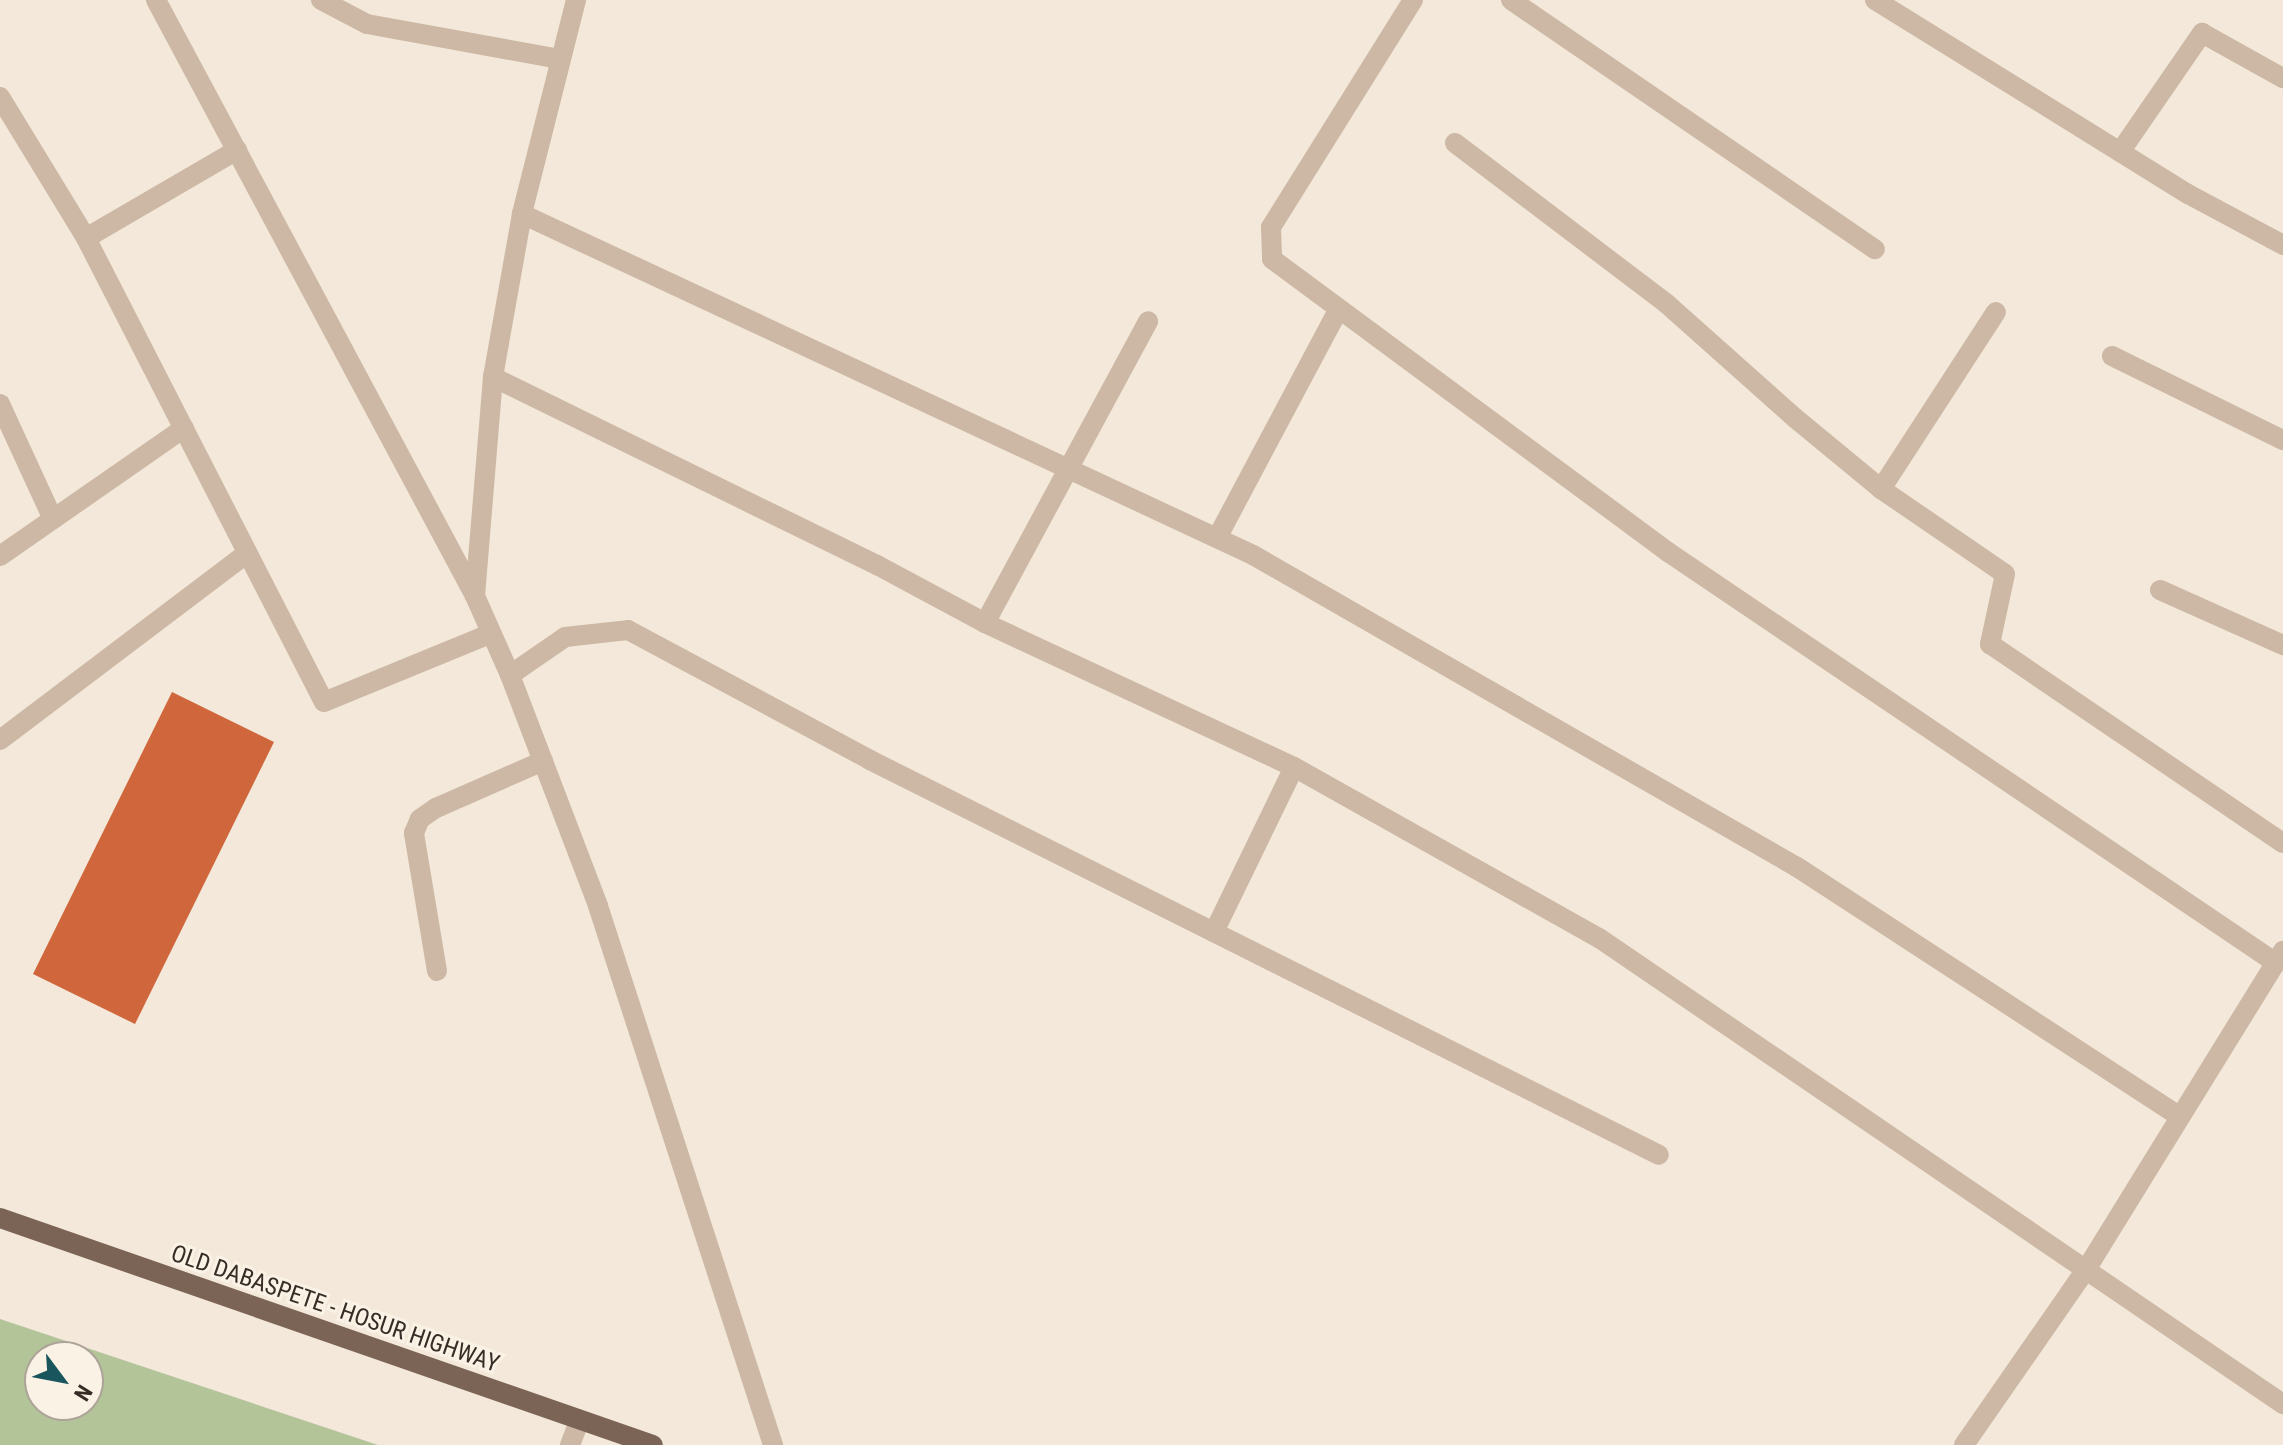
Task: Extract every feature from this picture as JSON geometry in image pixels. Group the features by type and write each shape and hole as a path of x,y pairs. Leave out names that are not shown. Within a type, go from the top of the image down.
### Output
{"main road":[{"name":"OLD DABASPETE - HOSUR HIGHWAY","path":"0,1218 579,1422 653,1445"}],"street":[{"path":"156,0 475,596 510,675 598,906 773,1445"},
{"path":"321,0 367,24 387,29 559,59"},
{"path":"475,596 493,377 522,214 576,0"},
{"path":"1413,0 1271,227 1272,259 1668,552 2279,957 2087,1268 1964,1445"},
{"path":"1511,0 1875,249"},
{"path":"1875,0 2188,194 2283,245"},
{"path":"2120,152 2202,33 2283,78"},
{"path":"0,97 86,238 324,702 490,634"},
{"path":"1455,143 1667,304 1795,418 1881,489 2005,574 1990,644 2283,843"},
{"path":"86,238 237,150"},
{"path":"522,214 1217,538 1294,579 1797,867 2180,1117"},
{"path":"1217,538 1339,309"},
{"path":"1881,489 1996,312"},
{"path":"985,623 1148,321"},
{"path":"2112,356 2283,440"},
{"path":"493,377 877,565 985,623 1294,767 1599,938 2283,1404"},
{"path":"0,404 52,517"},
{"path":"0,556 184,428"},
{"path":"0,740 246,554"},
{"path":"2160,590 2283,645"},
{"path":"510,675 565,637 628,630 870,760 1659,1155"},
{"path":"437,971 414,833 420,819 436,808 543,761"},
{"path":"1214,932 1294,767"},
{"path":"570,1445 579,1422"}],"green space":[{"path":"0,1319 66,1341 24,1341 24,1421 104,1421 104,1354 378,1445 0,1445"}],"building":[{"path":"172,692 274,742 135,1024 33,974"}]}
